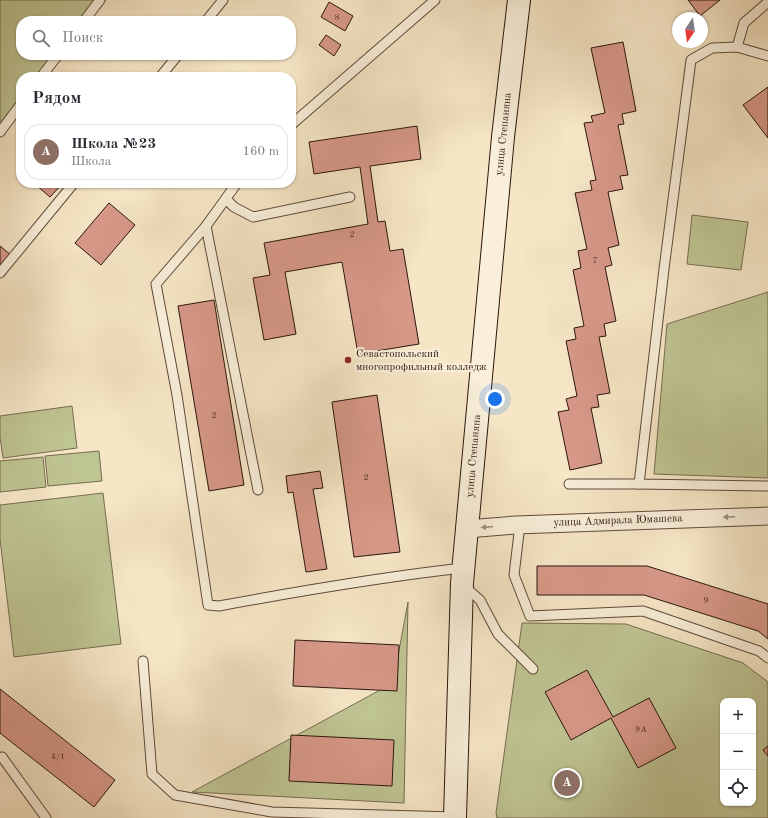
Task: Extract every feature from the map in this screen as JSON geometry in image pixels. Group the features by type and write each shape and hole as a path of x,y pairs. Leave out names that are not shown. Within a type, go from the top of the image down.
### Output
{"main road":[{"name":"улица Степаняна","path":"458,818 462,575 503,137 519,0"}],"street":[{"name":"улица Адмирала Юмашева","path":"467,529 516,525 768,516"}],"lane":[{"path":"88,16 100,0"},
{"path":"210,16 223,0"},
{"path":"296,120 435,0"},
{"path":"737,47 744,23 766,2"},
{"path":"639,484 664,269 691,60 712,48 737,47 768,56"},
{"path":"46,72 54,60"},
{"path":"164,72 174,60"},
{"path":"0,132 16,111"},
{"path":"0,273 70,188"},
{"path":"234,188 206,226 156,284 177,395 208,604 219,606 416,573 462,575 480,600 498,634 533,669"},
{"path":"226,199 234,207 253,217 350,197"},
{"path":"206,226 258,490"},
{"path":"569,484 768,486"},
{"path":"516,525 519,533 514,575 530,616 642,611 759,651 768,658"},
{"path":"143,661 152,774 175,795 272,812 458,818"},
{"path":"2,756 46,818"}],"green space":[{"path":"0,0 106,0 92,16 16,16 16,60 55,60 45,72 16,72 16,107 0,126"},
{"path":"692,215 748,222 741,270 687,264"},
{"path":"768,292 768,478 654,474 667,324"},
{"path":"72,406 77,448 3,458 0,437 0,416"},
{"path":"99,451 102,481 48,486 45,456"},
{"path":"43,457 46,487 0,492 0,461"},
{"path":"103,493 121,644 14,657 0,539 0,505"},
{"path":"408,602 404,803 192,792 393,683"},
{"path":"522,623 626,624 743,663 768,682 768,818 497,818 496,813"}],"building":[{"path":"688,0 720,0 705,12 697,12"},
{"path":"329,2 353,16 345,31 321,17"},
{"path":"326,35 341,45 334,56 319,45"},
{"path":"623,42 636,111 622,114 624,124 618,125 628,175 620,176 623,189 608,192 619,245 608,248 612,265 605,267 616,321 604,324 606,336 599,337 610,393 597,395 599,407 591,408 602,463 570,470 558,412 569,410 566,399 577,396 566,341 576,339 574,328 584,326 573,270 581,268 578,251 587,249 575,193 592,190 590,181 596,180 584,123 593,122 591,116 605,113 591,48"},
{"path":"768,87 768,138 743,105"},
{"path":"417,126 421,159 370,166 378,222 385,221 390,251 403,249 419,344 358,354 342,262 285,272 296,334 264,340 253,278 270,275 264,243 368,224 360,167 314,174 309,142"},
{"path":"40,188 58,188 50,197"},
{"path":"109,203 135,225 101,265 75,243"},
{"path":"0,246 11,255 0,269"},
{"path":"214,300 244,485 209,491 178,306"},
{"path":"377,395 400,552 354,557 332,402"},
{"path":"320,471 323,488 313,489 327,569 306,572 293,492 288,493 286,476"},
{"path":"537,566 647,566 768,604 768,639 758,631 644,595 537,595"},
{"path":"295,640 399,645 397,691 293,686"},
{"path":"587,670 613,717 649,698 676,748 638,768 611,718 571,740 545,692"},
{"path":"0,689 115,780 94,807 0,733"},
{"path":"291,735 394,740 392,786 289,781"},
{"path":"768,746 768,756 763,750"}],"place":[{"name":"Севастопольский многопрофильный колледж","path":"348,360"},
{"name":"Школа №23","path":"567,783"}]}
